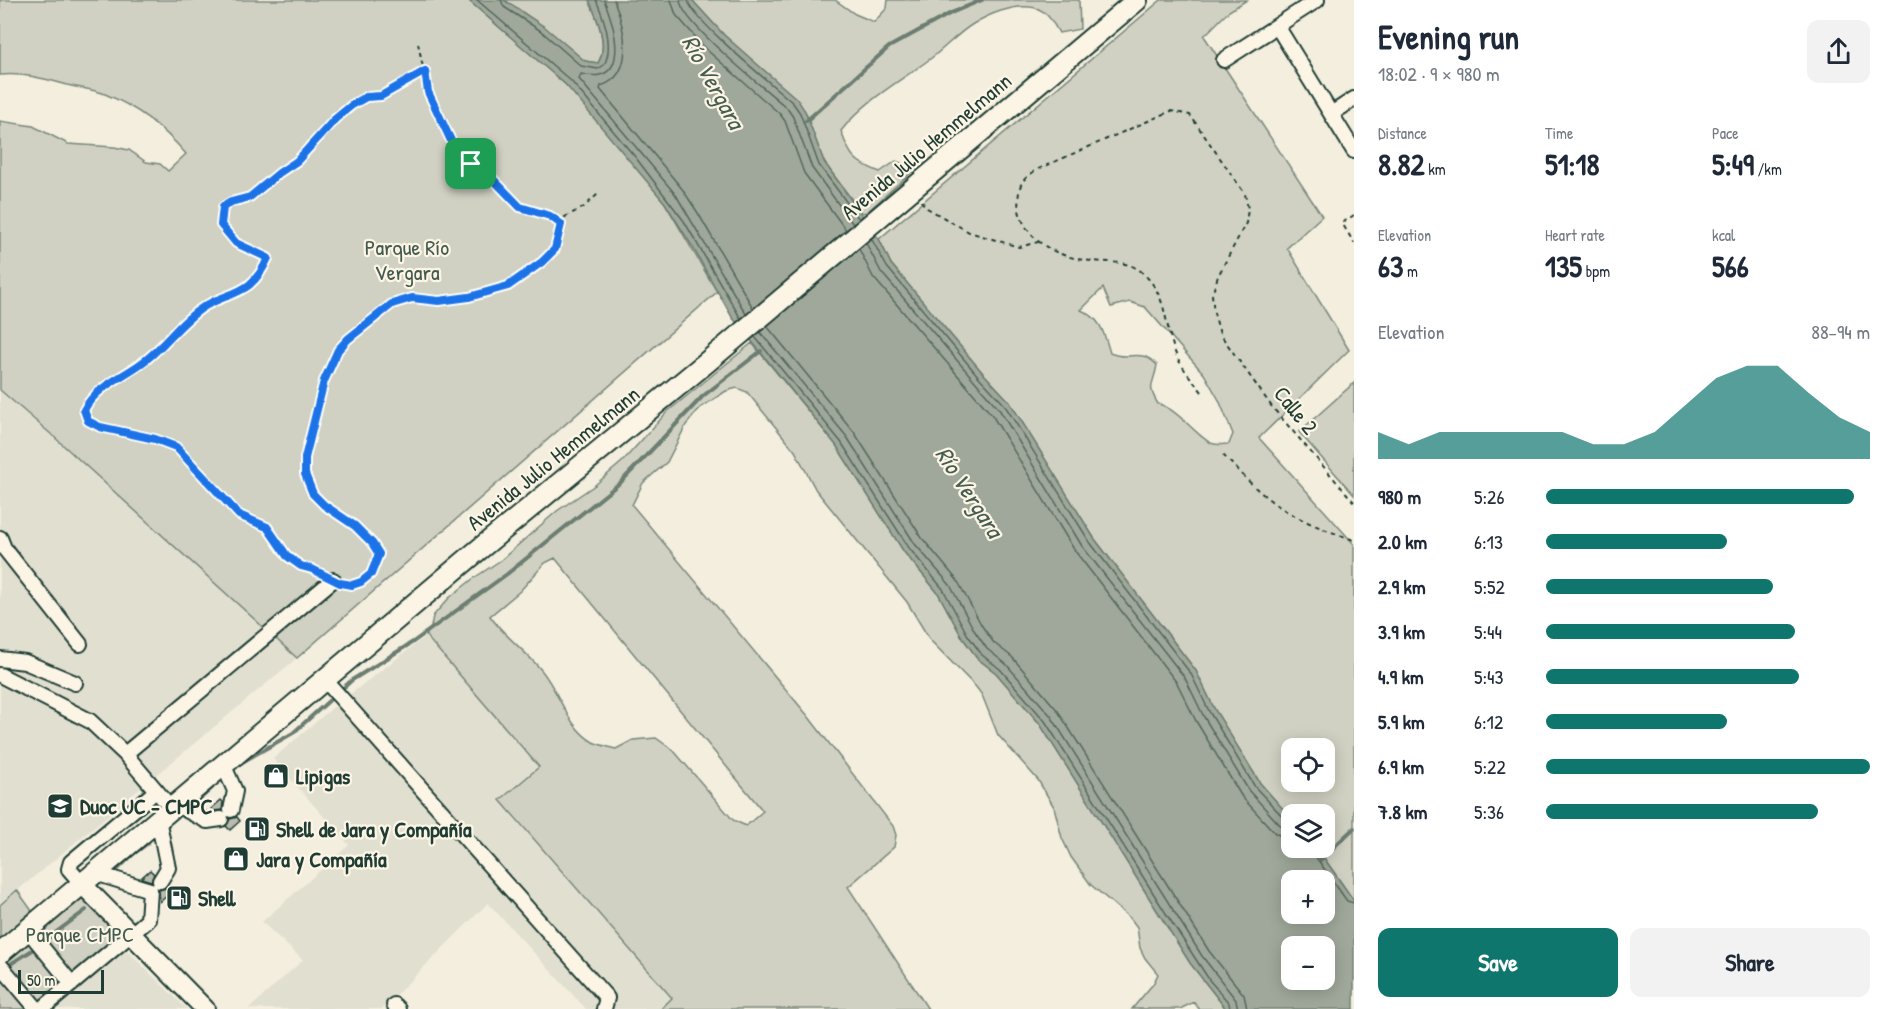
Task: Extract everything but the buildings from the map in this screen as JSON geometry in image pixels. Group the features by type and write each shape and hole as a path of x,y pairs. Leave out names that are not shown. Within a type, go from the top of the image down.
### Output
{"highway":[{"name":"Avenida Julio Hemmelmann","path":"0,953 1137,0"}],"main road":[{"path":"89,878 131,935 205,1009"}],"street":[{"path":"1224,60 1317,0"},
{"path":"1277,26 1354,151"},
{"path":"1331,114 1354,99"},
{"path":"0,538 4,548 80,644"},
{"path":"125,754 333,580"},
{"path":"0,659 25,662 75,683"},
{"path":"0,675 90,720 125,754 156,791 169,811 168,868 160,881"},
{"path":"325,680 608,998 604,1009"},
{"path":"169,811 207,820 226,815 235,791 224,766"},
{"path":"0,965 39,1009 148,920 150,890 89,878 69,869 71,862 156,791"},
{"path":"27,929 72,984"}],"path":[{"path":"418,43 428,92 454,147 471,164 491,177 520,207 550,216 561,224"},
{"path":"425,71 381,96 366,97 352,105 335,119 297,161 250,197 231,202 223,207 221,225 236,243 268,258 261,274 240,291 198,311 150,357 92,396 84,410 88,421 100,427 155,439 176,447 239,515 267,527 287,556 301,566 333,580 352,585 361,582 371,574 379,554 372,543 355,526 324,505 313,494 305,474 305,458 324,381 338,350 348,339 392,304 412,298 439,301 469,297 508,286 542,262 555,249 565,217 584,207 598,194"},
{"name":"Calle 2","path":"1038,242 1030,234 1017,206 1022,182 1036,170 1171,111 1190,115 1241,186 1248,209 1246,223 1218,276 1212,295 1220,334 1272,406 1354,502"},
{"path":"911,190 927,208 969,232 1019,247 1038,242 1053,252 1076,259 1128,263 1144,273 1162,298 1173,346 1182,368 1202,392"},
{"path":"1354,215 1342,223 1354,243"},
{"path":"1223,454 1250,483 1271,501 1301,519 1354,540"}],"shaded area":[{"path":"0,390 297,658 0,905"},
{"path":"426,636 539,768 500,801 672,999 661,1009 586,1009 488,903 382,1009 249,1009 303,960 262,922 349,845 273,759 331,709"},
{"path":"125,949 187,1009 55,1009"}],"green space":[{"name":"Parque Río Vergara","path":"0,0 468,0 566,85 599,122 665,203 717,292 297,658 0,390 0,121 33,126 68,144 129,150 146,162 160,164 168,171 186,154 169,135 149,119 105,94 32,76 0,75"},
{"path":"504,0 589,0 602,40 598,63 585,61"},
{"path":"692,0 835,0 855,14 874,22 887,8 888,0 1079,0 1080,29 1059,33 1048,16 1036,8 1016,7 1001,11 967,28 930,59 861,110 841,131 850,153 864,165 880,172 896,161 915,169 867,212 862,213 824,162 805,111 724,35"},
{"path":"1161,0 1247,0 1229,11 1204,36 1322,216 1287,248 1349,350 1259,438 1354,544 1354,901 1335,874 1335,870 1332,870 1324,858 1335,858 1335,804 1281,804 1281,807 1260,783 1215,710 1196,671 1094,538 1009,401 891,264 879,239","holes":["1103,288 1111,307 1130,302 1145,307 1204,374 1219,400 1233,434 1229,444 1208,442 1173,412 1158,404 1152,392 1157,365 1151,360 1140,356 1110,353 1097,322 1081,310"]},
{"path":"752,343 836,445 904,552 938,593 962,637 978,659 996,673 1040,724 1190,963 1226,1009 1199,1009 1194,1002 1180,1009 1132,1009 1153,984 1158,974 1140,948 1137,927 1131,919 1091,885 1071,857 1062,838 1054,807 1038,780 998,735 982,695 930,640 907,602 816,490 795,451 747,392 737,388 726,391 700,408 686,425 667,462 643,483 632,505 808,716 893,826 896,835 894,847 848,887 928,1009 661,1009 672,998 500,800 539,767 426,636 433,616 449,598 501,560 557,511 595,485 622,462 667,412","holes":["555,558 763,811 746,826 733,820 674,751 656,738 633,740 616,749 593,742 584,736 570,719 542,671 490,616 520,591 545,563"]},
{"path":"1354,383 1354,495 1299,432"},
{"path":"17,890 32,911 0,939 0,905"},
{"name":"Parque CMPC","path":"85,895 120,936 30,1009 0,1009 0,966"}],"water":[{"name":"Río Vergara","path":"468,0 504,0 545,27 585,61 598,63 602,40 589,0 692,0 724,35 797,99 805,111 824,162 879,239 891,264 1009,401 1094,538 1196,671 1215,710 1260,783 1281,807 1281,858 1324,858 1332,870 1281,870 1281,924 1335,924 1335,874 1354,901 1354,1009 1226,1009 1190,963 1040,724 996,673 978,659 962,637 938,593 904,552 836,445 732,317 665,203 566,85"}],"waterway":[{"path":"806,121 889,47 951,13 982,0"},
{"path":"244,761 293,733 352,680 413,642 507,574 621,482 703,396 761,351"},
{"path":"192,806 212,788"},
{"path":"1320,860 1354,828"},
{"path":"114,873 148,843"},
{"path":"47,939 86,910"},
{"path":"9,965 34,949"}],"place":[{"name":"Lipigas","path":"276,776"},
{"name":"Duoc UC - CMPC","path":"60,806"},
{"name":"Shell de Jara y Compañía","path":"257,829"},
{"name":"Jara y Compañía","path":"236,859"},
{"name":"Shell","path":"179,898"}],"route":[{"path":"425,71 428,92 438,115 454,147 471,164 491,177 520,207 550,216 561,224 559,234 555,249 542,262 508,286 487,294 469,297 439,301 412,298 392,304 348,339 338,350 324,381 305,458 305,474 313,494 324,505 355,526 372,543 379,554 371,574 361,582 352,585 340,583 301,566 287,556 267,527 239,515 176,447 155,439 100,427 88,421 84,410 92,396 140,365 205,306 231,296 261,274 268,258 236,243 221,225 223,207 231,202 250,197 297,161 335,119 352,105 366,97 381,96 394,90 425,71"}]}
